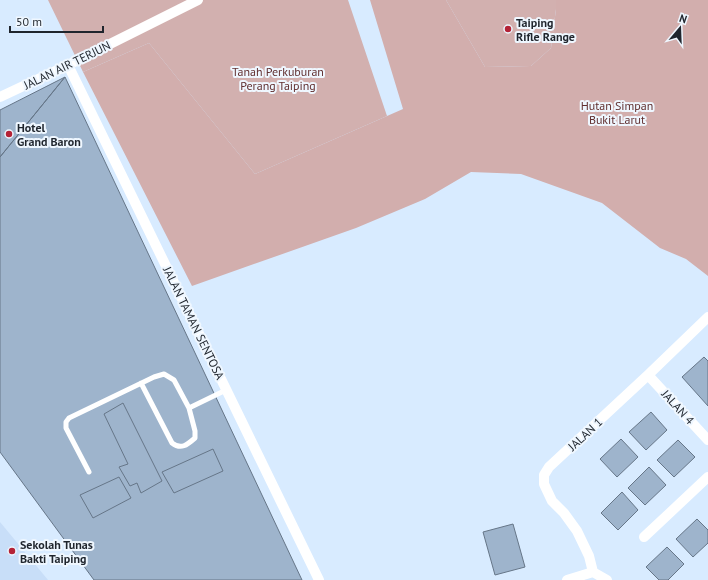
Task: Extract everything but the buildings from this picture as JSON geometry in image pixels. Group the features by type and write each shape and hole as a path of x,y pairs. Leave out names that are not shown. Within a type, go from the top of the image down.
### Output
{"street":[{"name":"JALAN AIR TERJUN","path":"0,97 68,66 198,0"},
{"name":"JALAN TAMAN SENTOSA","path":"68,66 319,580"},
{"name":"JALAN 1","path":"593,572 589,556 577,531 564,513 552,501 544,484 544,475 549,467 708,317"},
{"name":"JALAN 4","path":"648,375 708,440"},
{"path":"644,537 708,477"},
{"path":"567,580 593,572 607,580"}],"lane":[{"path":"89,472 66,428 66,422 69,418 154,377 164,374 174,380 189,408 195,431 195,438 181,447 172,443 141,384"},
{"path":"189,408 226,390"}],"shaded area":[{"name":"Sekolah Tunas Bakti Taiping","path":"0,522 48,580 0,580"}],"green space":[{"name":"Tanah Perkuburan Perang Taiping","path":"48,0 348,0 387,116 255,174 149,43 83,72"},
{"name":"Hutan Simpan Bukit Larut","path":"370,0 446,0 485,67 531,66 551,48 556,0 708,0 708,276 686,259 660,248 602,203 521,174 471,172 425,199 356,228 192,286 83,72 149,43 255,174 403,109"},
{"name":"Taiping Rifle Range","path":"446,0 556,0 551,48 531,66 485,67"}],"place":[{"name":"Taiping Rifle Range","path":"508,29"},
{"name":"Hotel Grand Baron","path":"9,134"},
{"name":"Sekolah Tunas Bakti Taiping","path":"12,551"}]}
